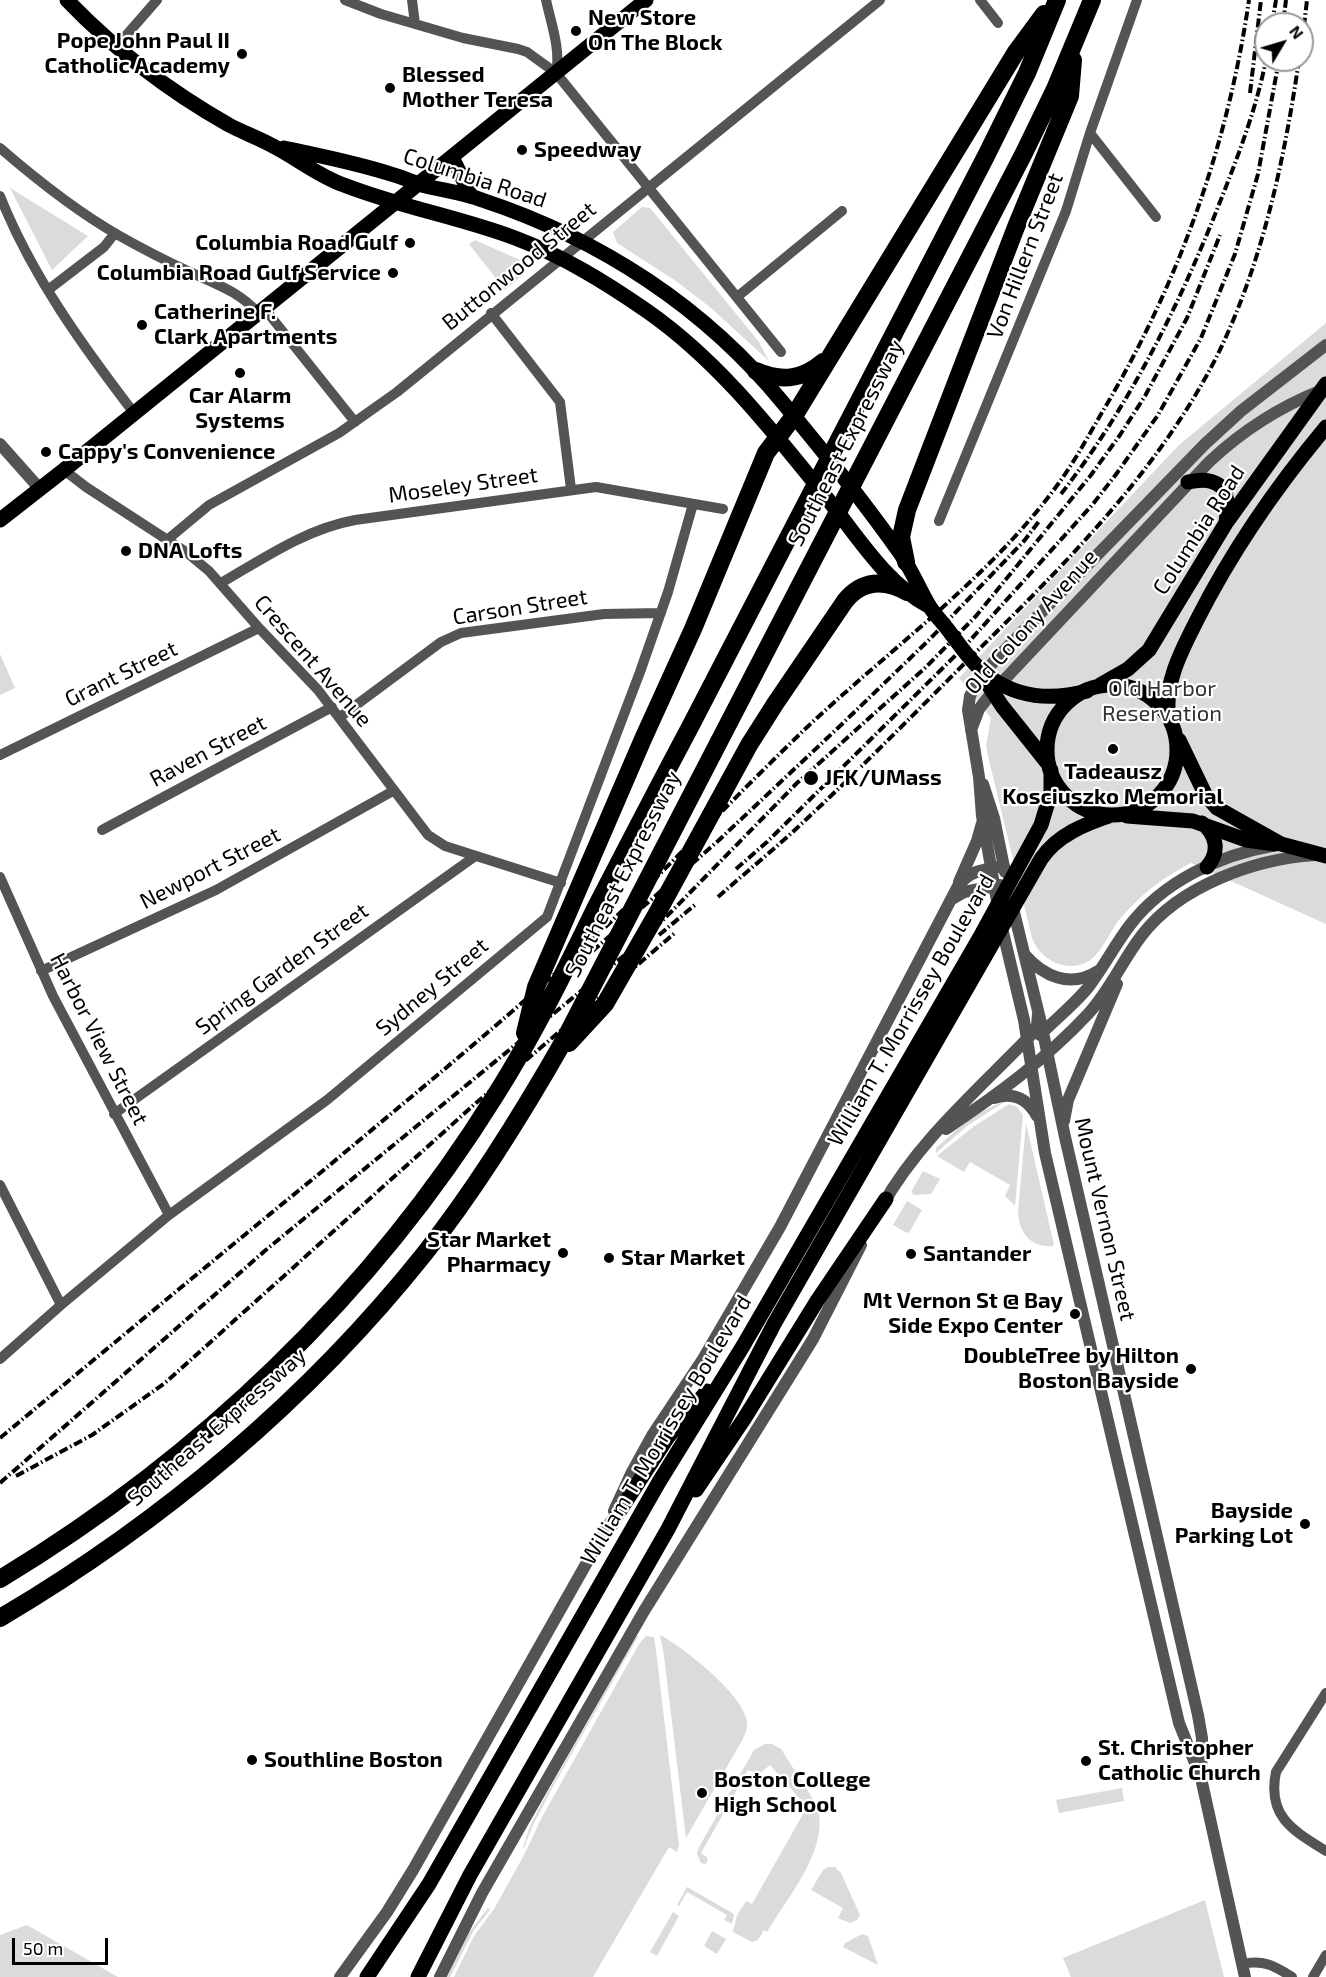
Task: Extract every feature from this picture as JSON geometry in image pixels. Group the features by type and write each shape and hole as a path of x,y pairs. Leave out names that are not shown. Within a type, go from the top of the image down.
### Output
{"highway":[{"path":"520,1054 536,987 766,453 794,416 1017,52 1055,0"},
{"name":"Southeast Expressway","path":"0,1579 120,1499 199,1436 263,1380 320,1322 370,1266 415,1212 458,1153 520,1054 1007,115 1055,0"},
{"name":"Southeast Expressway","path":"0,1618 69,1575 144,1523 189,1488 268,1420 334,1356 397,1287 439,1234 479,1177 522,1112 550,1064 1024,153 1074,45 1092,0"},
{"path":"906,562 902,541 905,516 1016,227 1070,96 1074,45"},
{"path":"756,371 775,378 797,377 813,369 834,349"},
{"path":"550,1064 605,1004 749,745 845,601 866,584 895,585 907,592"}],"main road":[{"name":"Columbia Road","path":"67,0 116,47 152,76 241,131 274,146 330,179 395,203 501,233 560,258 631,300 688,343 736,389 777,436 878,562 907,592 930,607"},
{"path":"0,520 645,0"},
{"name":"Columbia Road","path":"274,146 364,166 418,184 471,196 510,210 581,241 630,268 683,305 721,336 756,371 794,416 906,562 930,607 975,663 1002,706 1050,768"},
{"path":"452,157 471,196"},
{"name":"Columbia Road","path":"975,663 995,681 1013,690 1048,697 1092,689 1128,669 1149,650 1226,523 1324,387"},
{"name":"Columbia Road","path":"1171,724 1168,700 1175,671 1216,584 1235,550 1271,498 1326,428"},
{"path":"1188,482 1209,480 1224,489 1228,505 1226,523"},
{"path":"1281,844 1220,811 1211,803 1171,724 1154,701 1139,691 1116,686 1092,689 1066,705 1054,721 1048,745 1050,768 1060,788 1074,802 1087,810 1115,815 1199,822 1246,840 1281,844 1323,855"},
{"path":"1115,815 1137,811 1165,789 1176,760 1177,745 1171,724"},
{"name":"William T. Morrissey Boulevard","path":"367,1977 429,1884 659,1482 742,1346 980,937 1044,819 1052,781 1050,768"},
{"name":"William T. Morrissey Boulevard","path":"418,1977 470,1875 668,1529 774,1324 1038,864 1060,839 1115,815"},
{"path":"1199,822 1210,831 1215,841 1215,855 1207,867"},
{"path":"668,1529 726,1446 805,1319 886,1199"},
{"path":"604,1534 675,1428 715,1382 742,1346"}],"street":[{"path":"116,47 157,0"},
{"path":"345,0 463,38 527,52 555,73 781,352"},
{"path":"412,0 415,24"},
{"path":"546,0 558,63 555,73"},
{"name":"Buttonwood Street","path":"167,540 209,506 339,433 397,392 880,0"},
{"path":"980,0 998,23"},
{"name":"Von Hillern Street","path":"939,521 1066,211 1090,133 1137,0"},
{"path":"1090,133 1156,217"},
{"path":"0,148 68,202 115,233 235,293 261,311 355,422"},
{"path":"0,196 22,244 71,328 134,412"},
{"path":"737,297 842,211"},
{"path":"48,290 104,247 115,233"},
{"path":"491,314 560,402 571,489"},
{"name":"Old Colony Avenue","path":"970,734 968,710 970,696 978,681 997,658 1205,444 1241,411 1326,345"},
{"name":"Old Colony Avenue","path":"970,734 980,709 990,695 1188,482 1247,429 1286,405 1324,387"},
{"path":"0,444 40,489"},
{"name":"Crescent Avenue","path":"64,470 198,561 221,583 332,707 428,835 445,846 474,857 561,883"},
{"name":"Moseley Street","path":"221,583 308,534 338,523 596,487 723,509"},
{"name":"Sydney Street","path":"0,1359 169,1215 327,1100 547,917 661,613 693,504"},
{"name":"Carson Street","path":"340,717 441,642 461,633 604,614 661,613"},
{"name":"Grant Street","path":"0,755 259,628"},
{"name":"Raven Street","path":"102,830 332,707"},
{"name":"Mount Vernon Street","path":"970,734 979,777 982,816 998,867 1007,883 1043,1032 1198,1715 1202,1738 1201,1778"},
{"name":"Mount Vernon Street","path":"979,777 992,809 998,867 994,886 1027,1039 1039,1119 1179,1723 1201,1778 1244,1971"},
{"name":"Newport Street","path":"41,971 216,890 393,790"},
{"path":"951,900 979,836 982,816"},
{"path":"1031,1067 1033,1047 1043,1032 1084,992 1128,928 1146,907 1169,888 1207,867 1244,853 1281,844"},
{"path":"931,1139 990,1099 1047,1053 1099,1001 1132,948 1163,912 1203,886 1230,874 1299,856 1323,855"},
{"name":"Spring Garden Street","path":"114,1114 474,857"},
{"name":"William T. Morrissey Boulevard","path":"340,1977 407,1880 604,1534 637,1462 665,1414 703,1359 780,1227 961,882 976,871 998,867"},
{"name":"Harbor View Street","path":"0,878 41,971 169,1215"},
{"name":"William T. Morrissey Boulevard","path":"951,900 964,892 1007,883"},
{"path":"1065,1137 1068,1100 1132,948"},
{"path":"1024,954 1046,973 1063,979 1086,977 1103,966"},
{"path":"440,1977 482,1893 644,1611 813,1338 886,1199 917,1154 964,1101 1027,1039 1037,1026 1038,1014"},
{"path":"990,1099 1004,1095 1017,1097 1030,1106 1039,1119"},
{"path":"0,1185 61,1305"},
{"path":"1326,1693 1276,1772 1273,1787 1281,1816 1293,1831 1326,1851"},
{"path":"1313,1977 1326,1955"},
{"path":"1244,1971 1253,1961 1267,1962 1292,1977"}],"green space":[{"path":"10,188 88,236 52,270"},
{"path":"642,207 650,208 759,342 769,361 711,308 676,281 617,243 613,232"},
{"path":"475,240 522,261 526,267 524,274 505,290 469,244"},
{"name":"Old Harbor Reservation","path":"1326,323 1326,924 1191,863 1171,874 1143,895 1119,920 1102,947 1089,961 1072,966 1055,963 1041,953 1032,938 986,746 991,718 959,678 1179,445"},
{"path":"0,654 15,688 0,695"},
{"path":"1006,1101 967,1126 936,1153 936,1148 968,1121 986,1109"},
{"path":"1009,1104 1017,1107 1023,1115 1015,1206 1005,1196 1010,1185 970,1162 964,1172 937,1156 973,1127"},
{"path":"1026,1123 1053,1246 1033,1242 1024,1233 1019,1220"},
{"path":"923,1171 940,1179 931,1194 914,1195 911,1192"},
{"path":"907,1201 922,1210 907,1233 893,1225"},
{"path":"639,1635 554,1785 532,1827 524,1848 530,1826 539,1808"},
{"path":"660,1635 682,1649 722,1683 742,1707 747,1721 742,1741 686,1838 664,1656"},
{"path":"646,1636 654,1637 656,1650 679,1845 677,1852 669,1847 593,1977 454,1977 474,1936 494,1909 542,1817 639,1644"},
{"path":"765,1744 772,1744 781,1749 816,1804 820,1820 813,1854 805,1871 767,1932 764,1930 758,1940 752,1942 733,1932 737,1915 746,1901 752,1904 807,1807 770,1765 759,1774 748,1770 701,1853 708,1858 706,1864 701,1863 697,1854 754,1750"},
{"path":"1122,1788 1124,1801 1059,1813 1056,1800"},
{"path":"835,1867 841,1873 860,1915 857,1920 850,1923 838,1918 843,1908 811,1890 823,1870"},
{"path":"687,1887 734,1914 732,1924 724,1920 727,1915 687,1892 679,1906 677,1905"},
{"path":"1205,1900 1224,1977 1071,1977 1063,1958"},
{"path":"488,1908 490,1910 474,1930 450,1977 447,1977 468,1934"},
{"path":"673,1912 679,1916 657,1956 650,1952"},
{"path":"27,1925 118,1977 0,1977 0,1935"},
{"path":"712,1931 726,1939 717,1954 704,1946"},
{"path":"862,1934 868,1936 878,1965 843,1947 845,1943"}],"railway":[{"path":"0,1438 410,1098 549,979 645,888 802,732 971,581 1034,515 1067,471 1107,404 1157,308 1178,259 1198,209 1214,158 1240,54 1249,0"},
{"path":"1250,93 1261,0"},
{"path":"1274,12 1276,0"},
{"path":"1284,12 1286,0"},
{"path":"1306,12 1307,0"},
{"path":"1061,494 1130,392 1168,320 1203,245 1239,153 1263,72"},
{"path":"736,869 767,842 965,646 1093,504 1158,415 1201,338 1235,254 1258,174 1277,72"},
{"path":"718,897 839,788 1034,595 1102,521 1164,443 1216,358 1246,287 1259,250 1278,175 1297,72"},
{"path":"0,1483 267,1249 637,945 797,783 926,667 976,616 1091,475 1145,396 1187,318 1220,235"},
{"path":"580,962 718,841 840,726 931,638 1024,541 1040,520"},
{"path":"659,935 696,904"},
{"path":"16,1476 92,1435 165,1383 476,1103 676,932"}],"place":[{"name":"New Store On The Block","path":"576,31"},
{"name":"Pope John Paul II Catholic Academy","path":"242,54"},
{"name":"Blessed Mother Teresa","path":"390,88"},
{"name":"Speedway","path":"522,150"},
{"name":"Columbia Road Gulf","path":"410,243"},
{"name":"Columbia Road Gulf Service","path":"393,273"},
{"name":"Catherine F. Clark Apartments","path":"142,325"},
{"name":"Car Alarm Systems","path":"240,373"},
{"name":"Cappy's Convenience","path":"46,452"},
{"name":"DNA Lofts","path":"126,551"},
{"name":"Tadeausz Kosciuszko Memorial","path":"1113,749"},
{"name":"JFK/UMass","path":"811,778"},
{"name":"Star Market Pharmacy","path":"563,1253"},
{"name":"Santander","path":"911,1254"},
{"name":"Star Market","path":"609,1258"},
{"name":"Mt Vernon St @ Bay Side Expo Center","path":"1075,1314"},
{"name":"DoubleTree by Hilton Boston Bayside","path":"1191,1369"},
{"name":"Bayside Parking Lot","path":"1305,1524"},
{"name":"Southline Boston","path":"252,1760"},
{"name":"St. Christopher Catholic Church","path":"1086,1761"},
{"name":"Boston College High School","path":"702,1793"}]}
